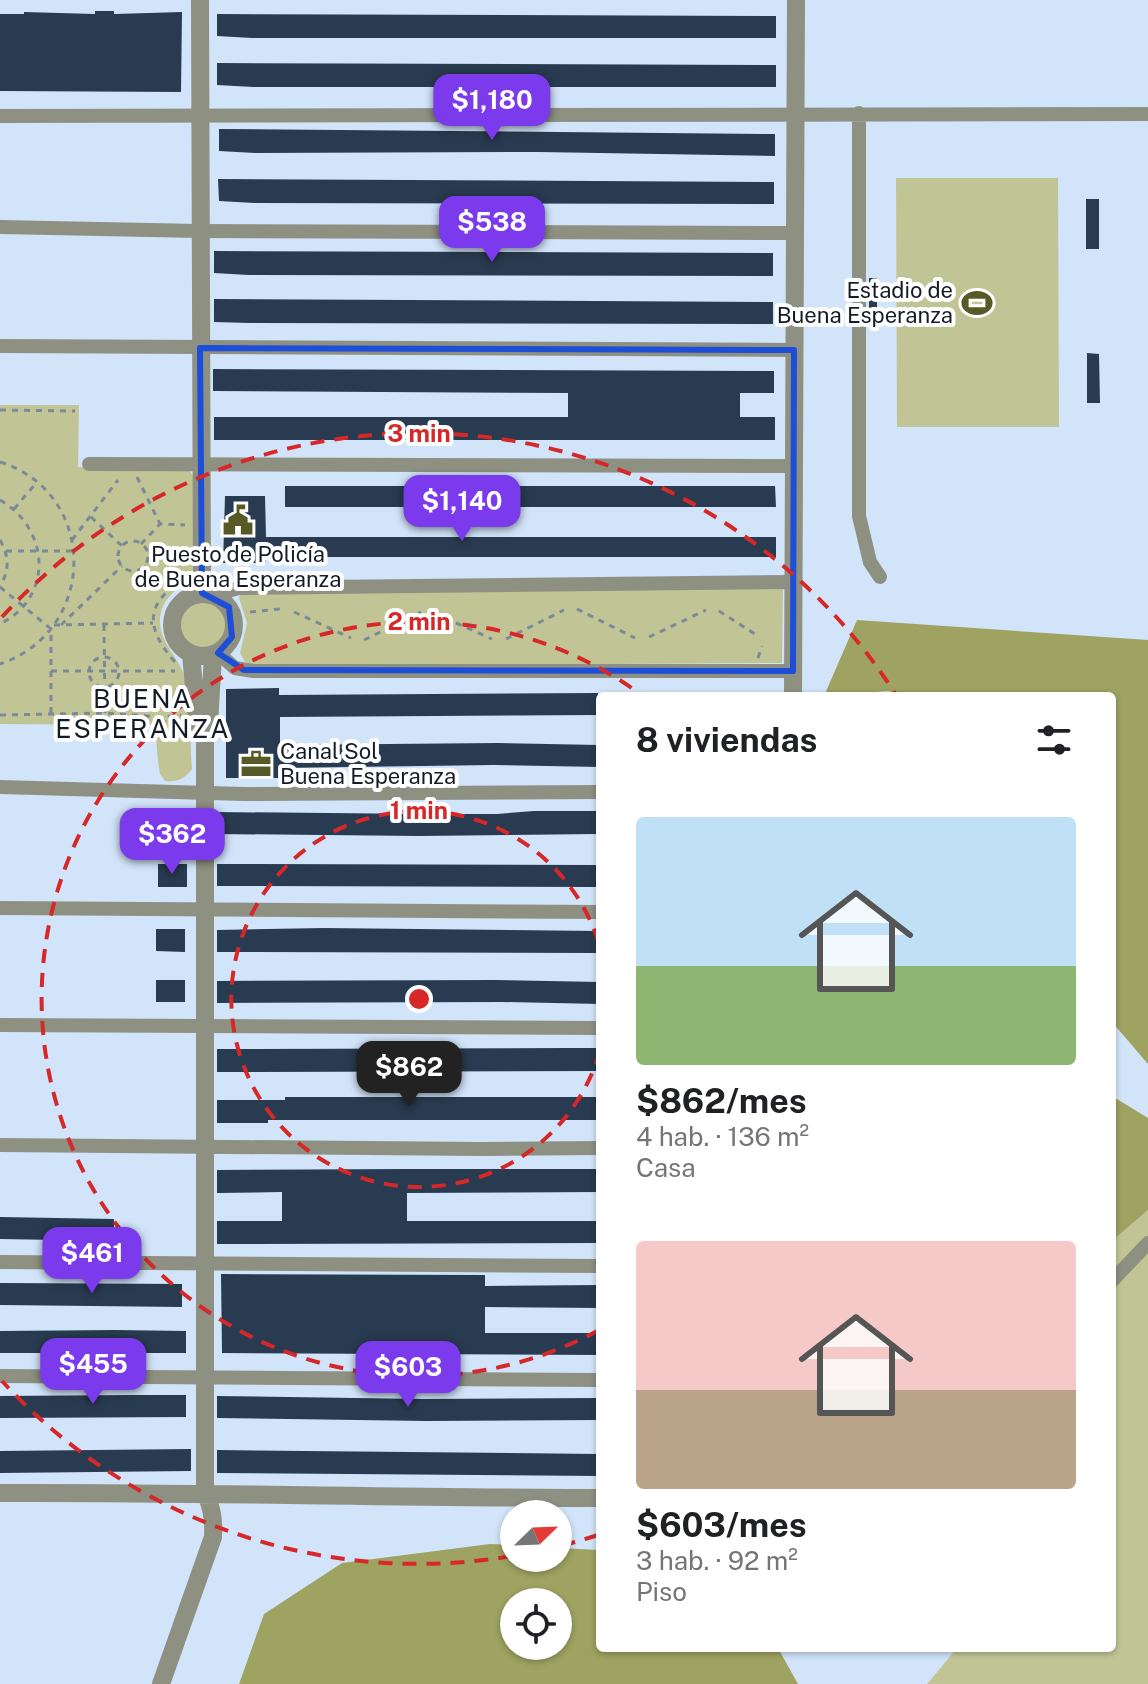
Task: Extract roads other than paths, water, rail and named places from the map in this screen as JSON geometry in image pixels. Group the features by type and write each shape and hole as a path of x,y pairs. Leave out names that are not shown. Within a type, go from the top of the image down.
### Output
{"street":[{"path":"200,0 200,348 207,594"},
{"path":"793,692 796,0"},
{"path":"859,113 859,516 870,562 880,577"},
{"path":"0,116 1148,114"},
{"path":"0,227 199,231 795,233"},
{"path":"0,346 794,350"},
{"path":"89,464 794,466"},
{"path":"793,582 239,588 192,595 183,601 172,619 175,640 191,654 216,654 235,668 253,671 793,671"},
{"path":"161,1684 213,1537 212,1508 205,1492 205,741 216,654 232,637 234,627 229,607 207,594"},
{"path":"191,654 197,720 205,741"},
{"path":"0,787 205,792 596,792"},
{"path":"0,908 596,912"},
{"path":"0,1025 596,1028"},
{"path":"0,1145 596,1148"},
{"path":"1116,1277 1148,1243"},
{"path":"0,1262 596,1266"},
{"path":"0,1376 596,1380"},
{"path":"0,1493 205,1492 380,1498 596,1498"}],"place":[{"name":"Estadio de Buena Esperanza","path":"977,303"},
{"name":"Puesto de Policía de Buena Esperanza","path":"238,520"},
{"name":"Canal Sol Buena Esperanza","path":"256,764"}],"district":[{"name":"BUENA ESPERANZA","path":"143,714"}]}
